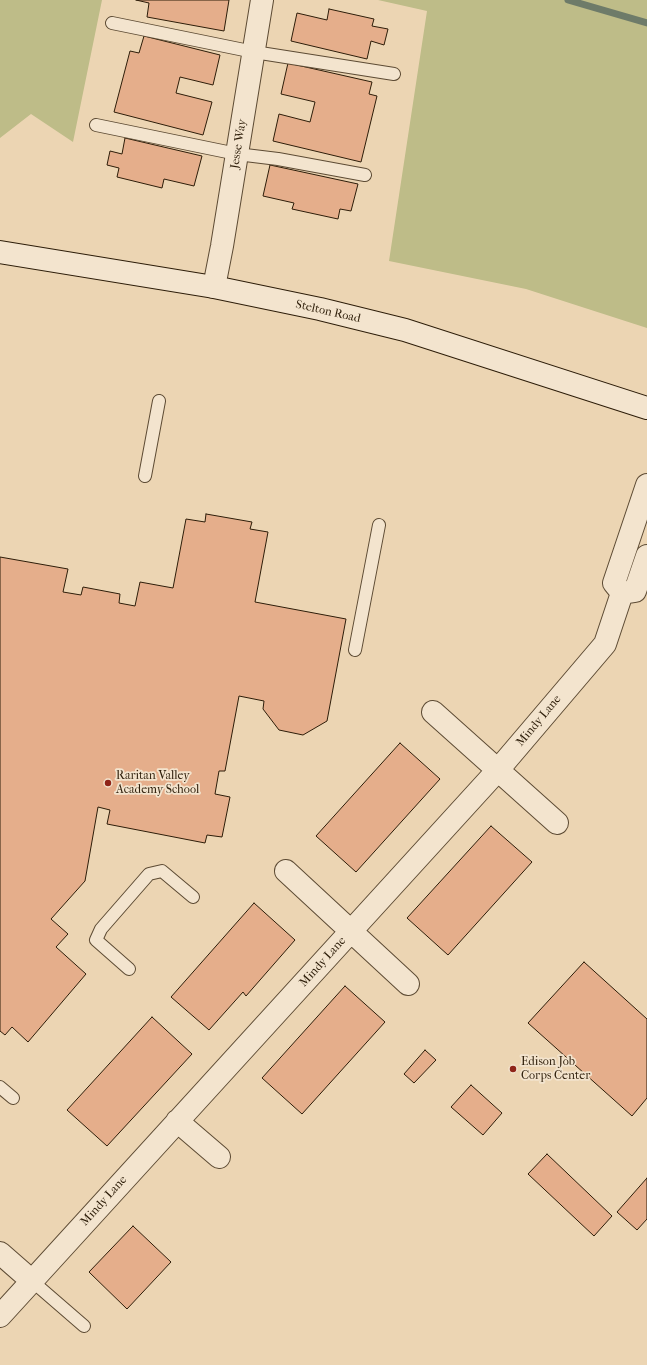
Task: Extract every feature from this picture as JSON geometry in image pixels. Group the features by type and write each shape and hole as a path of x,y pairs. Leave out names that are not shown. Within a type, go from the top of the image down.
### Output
{"street":[{"name":"Jesse Way","path":"214,287 262,0"},
{"name":"Stelton Road","path":"0,252 214,287 320,309 405,330 647,408"},
{"path":"647,485 614,583 622,593 635,591 647,556"},
{"name":"Mindy Lane","path":"0,1316 497,771 605,644 622,593"},
{"path":"433,712 497,771 557,823"},
{"path":"286,871 408,984"},
{"path":"177,1121 219,1157"},
{"path":"0,1253 32,1281"}],"lane":[{"path":"112,23 254,52 394,74"},
{"path":"96,124 237,154 278,159 365,175"},
{"path":"145,476 159,401"},
{"path":"355,650 379,525"},
{"path":"128,969 96,940 101,928 149,874 162,871 193,898"},
{"path":"0,1086 13,1098"},
{"path":"32,1281 84,1326"}],"shaded area":[{"path":"0,0 102,0 73,142 31,114 0,138"},
{"path":"378,0 647,0 647,328 526,289 389,261 427,11"}],"building":[{"path":"136,0 229,0 224,31 147,17 149,3"},
{"path":"329,9 374,19 372,26 388,29 384,45 371,41 367,59 291,41 297,13 327,20"},
{"path":"144,36 220,55 213,85 180,77 176,93 212,102 203,135 114,112 130,51 139,53"},
{"path":"288,63 372,82 369,94 377,96 361,162 273,141 279,114 310,122 315,102 281,94"},
{"path":"125,138 202,156 194,186 164,179 162,188 117,177 119,168 107,165 110,151 122,154"},
{"path":"270,165 358,184 351,211 340,209 338,219 292,209 294,203 263,196"},
{"name":"Raritan Valley Academy School","path":"206,514 252,522 250,529 268,532 255,602 346,619 327,721 303,735 279,730 263,709 264,701 239,696 225,771 219,771 215,794 230,797 222,837 207,835 205,843 107,824 110,810 98,807 85,881 51,919 68,934 56,947 86,974 28,1042 12,1027 5,1035 0,1031 0,557 68,569 63,592 81,595 83,587 120,594 119,603 135,606 140,582 173,588 186,519 205,522"},
{"path":"400,743 440,779 356,872 316,836"},
{"path":"491,826 532,862 448,955 407,918"},
{"path":"254,903 295,940 246,996 243,992 209,1030 171,997"},
{"path":"584,962 647,1019 647,1098 632,1116 528,1023"},
{"path":"345,986 385,1022 302,1114 262,1078"},
{"path":"152,1017 192,1054 107,1146 67,1110"},
{"path":"425,1050 436,1060 414,1083 404,1074"},
{"path":"471,1085 502,1113 483,1135 451,1107"},
{"path":"547,1154 612,1216 594,1236 528,1174"},
{"path":"647,1178 647,1219 637,1230 617,1212"},
{"path":"133,1226 171,1262 127,1309 89,1272"}],"waterway":[{"path":"568,0 647,23"}],"place":[{"name":"Raritan Valley Academy School","path":"108,783"},
{"name":"Edison Job Corps Center","path":"513,1069"}]}
